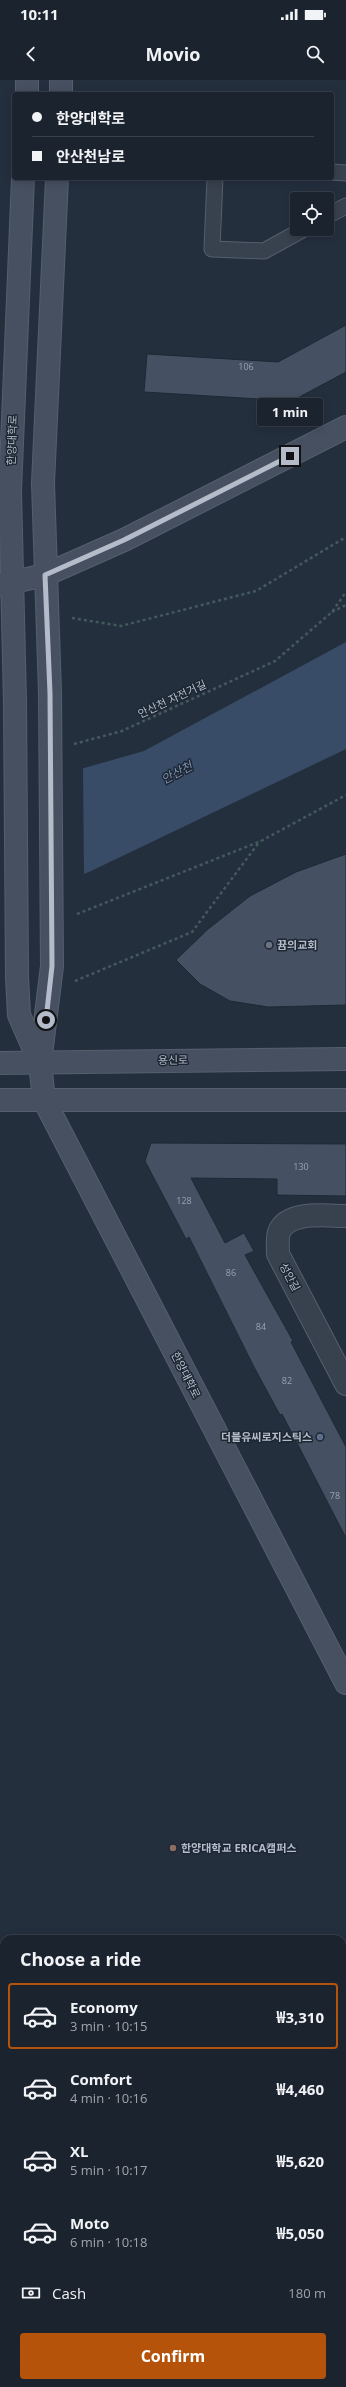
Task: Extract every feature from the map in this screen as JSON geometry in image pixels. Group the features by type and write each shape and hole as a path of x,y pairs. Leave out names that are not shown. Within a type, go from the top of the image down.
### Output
{"street":[{"path":"27,80 27,92"},
{"path":"61,92 62,80"},
{"name":"한양대학로","path":"23,180 10,491 4,585 15,702 17,977 19,1015 40,1063"},
{"path":"46,613 43,484 57,180"},
{"path":"4,585 45,575 124,540 346,428"},
{"name":"한양대학로","path":"46,613 50,693 52,966 50,992 40,1063 44,1100 345,1680"},
{"name":"용신로","path":"0,1063 346,1059"},
{"path":"0,1100 346,1100"},
{"name":"성안길","path":"346,1216 306,1216 288,1221 279,1232 278,1254 346,1384"}],"lane":[{"path":"334,172 346,173"},
{"path":"215,180 212,249 264,251 291,236"},
{"path":"334,212 346,206"}],"path":[{"path":"46,613 121,626 256,591 346,537"},
{"name":"안산천 자전거길","path":"332,612 346,592"},
{"name":"안산천 자전거길","path":"68,745 122,731 275,661 332,612 346,605"},
{"path":"72,915 261,841 346,795"},
{"path":"50,992 192,932 261,841"}],"water":[{"name":"안산천","path":"346,642 346,749 91,871 0,908 0,792 144,751"}],"pier":[{"path":"83,767 84,876 0,910 0,790"}],"building":[{"path":"346,325 346,372 292,401 144,392 147,354 278,362"},
{"name":"뀸의교회","path":"346,854 346,1005 268,1007 230,1001 200,984 176,960 207,930 250,896 296,872"},
{"path":"151,1143 346,1144 346,1196 277,1195 277,1179 191,1178 225,1243 244,1233 254,1251 245,1255 293,1341 291,1342 346,1447 346,1538 282,1414 280,1415 254,1367 189,1237 186,1239 145,1161"}],"place":[{"name":"뀸의교회","path":"269,945"},
{"name":"더블유씨로지스틱스","path":"320,1437"},
{"name":"한양대학교 ERICA캠퍼스","path":"173,1848"}],"route":[{"path":"46,1020 52,966 50,693 45,575 124,540 290,456"}]}
